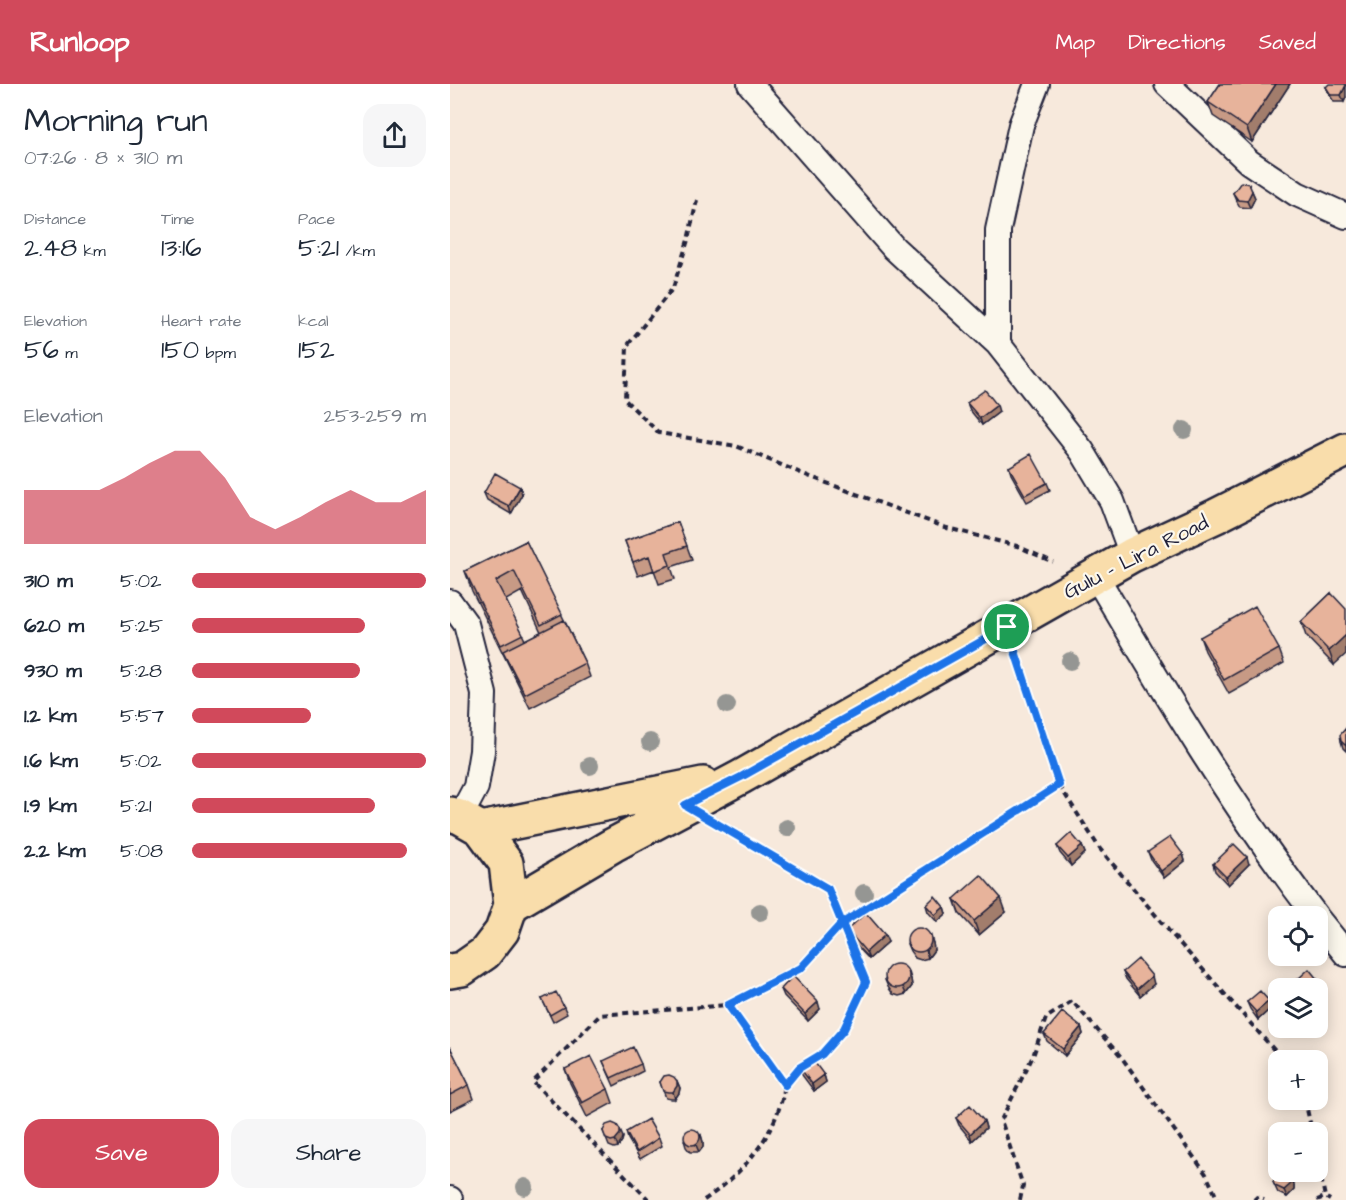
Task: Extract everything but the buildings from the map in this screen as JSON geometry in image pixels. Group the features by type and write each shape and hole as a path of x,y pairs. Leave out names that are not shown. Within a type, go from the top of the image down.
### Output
{"main road":[{"name":"Gulu - Lira Road","path":"511,905 1132,555 1216,516 1346,450"},
{"path":"464,820 610,802 741,777"},
{"path":"450,971 462,969 485,953 502,931 511,905 506,863 464,820"}],"street":[{"path":"750,84 894,248 998,344 1082,451 1112,501 1132,555"},
{"path":"998,344 998,230 1021,125 1037,84"},
{"path":"1167,84 1249,162 1297,194 1346,216"},
{"path":"1090,579 1286,877 1308,906"},
{"path":"450,602 466,624 484,694 482,751 476,787 464,820"},
{"path":"1328,928 1342,940"}],"path":[{"path":"696,200 688,240 673,288 627,346 625,400 659,433 736,446 813,478 947,528 1017,546 1090,579"},
{"path":"1007,627 1059,785 1100,849 1274,1050"},
{"path":"649,1200 532,1082 600,1015 728,1005 801,968 841,924 1059,785"},
{"path":"685,805 828,889 866,982 844,1029 822,1054 799,1068 785,1085 782,1101 758,1152 743,1169 704,1200"},
{"path":"1020,1200 1023,1186 1001,1120 1033,1056 1046,1018 1072,1001 1122,1058 1206,1174 1218,1200"},
{"path":"728,1005 785,1085"},
{"path":"1322,1182 1325,1197 1330,1200"},
{"path":"1254,1200 1257,1197 1264,1200"},
{"path":"1317,1200 1325,1197"}],"route":[{"path":"1007,627 741,777 685,805 828,889 841,924 866,982 844,1029 822,1054 799,1068 785,1085 728,1005 801,968 841,924 1059,785 1007,627"}]}
